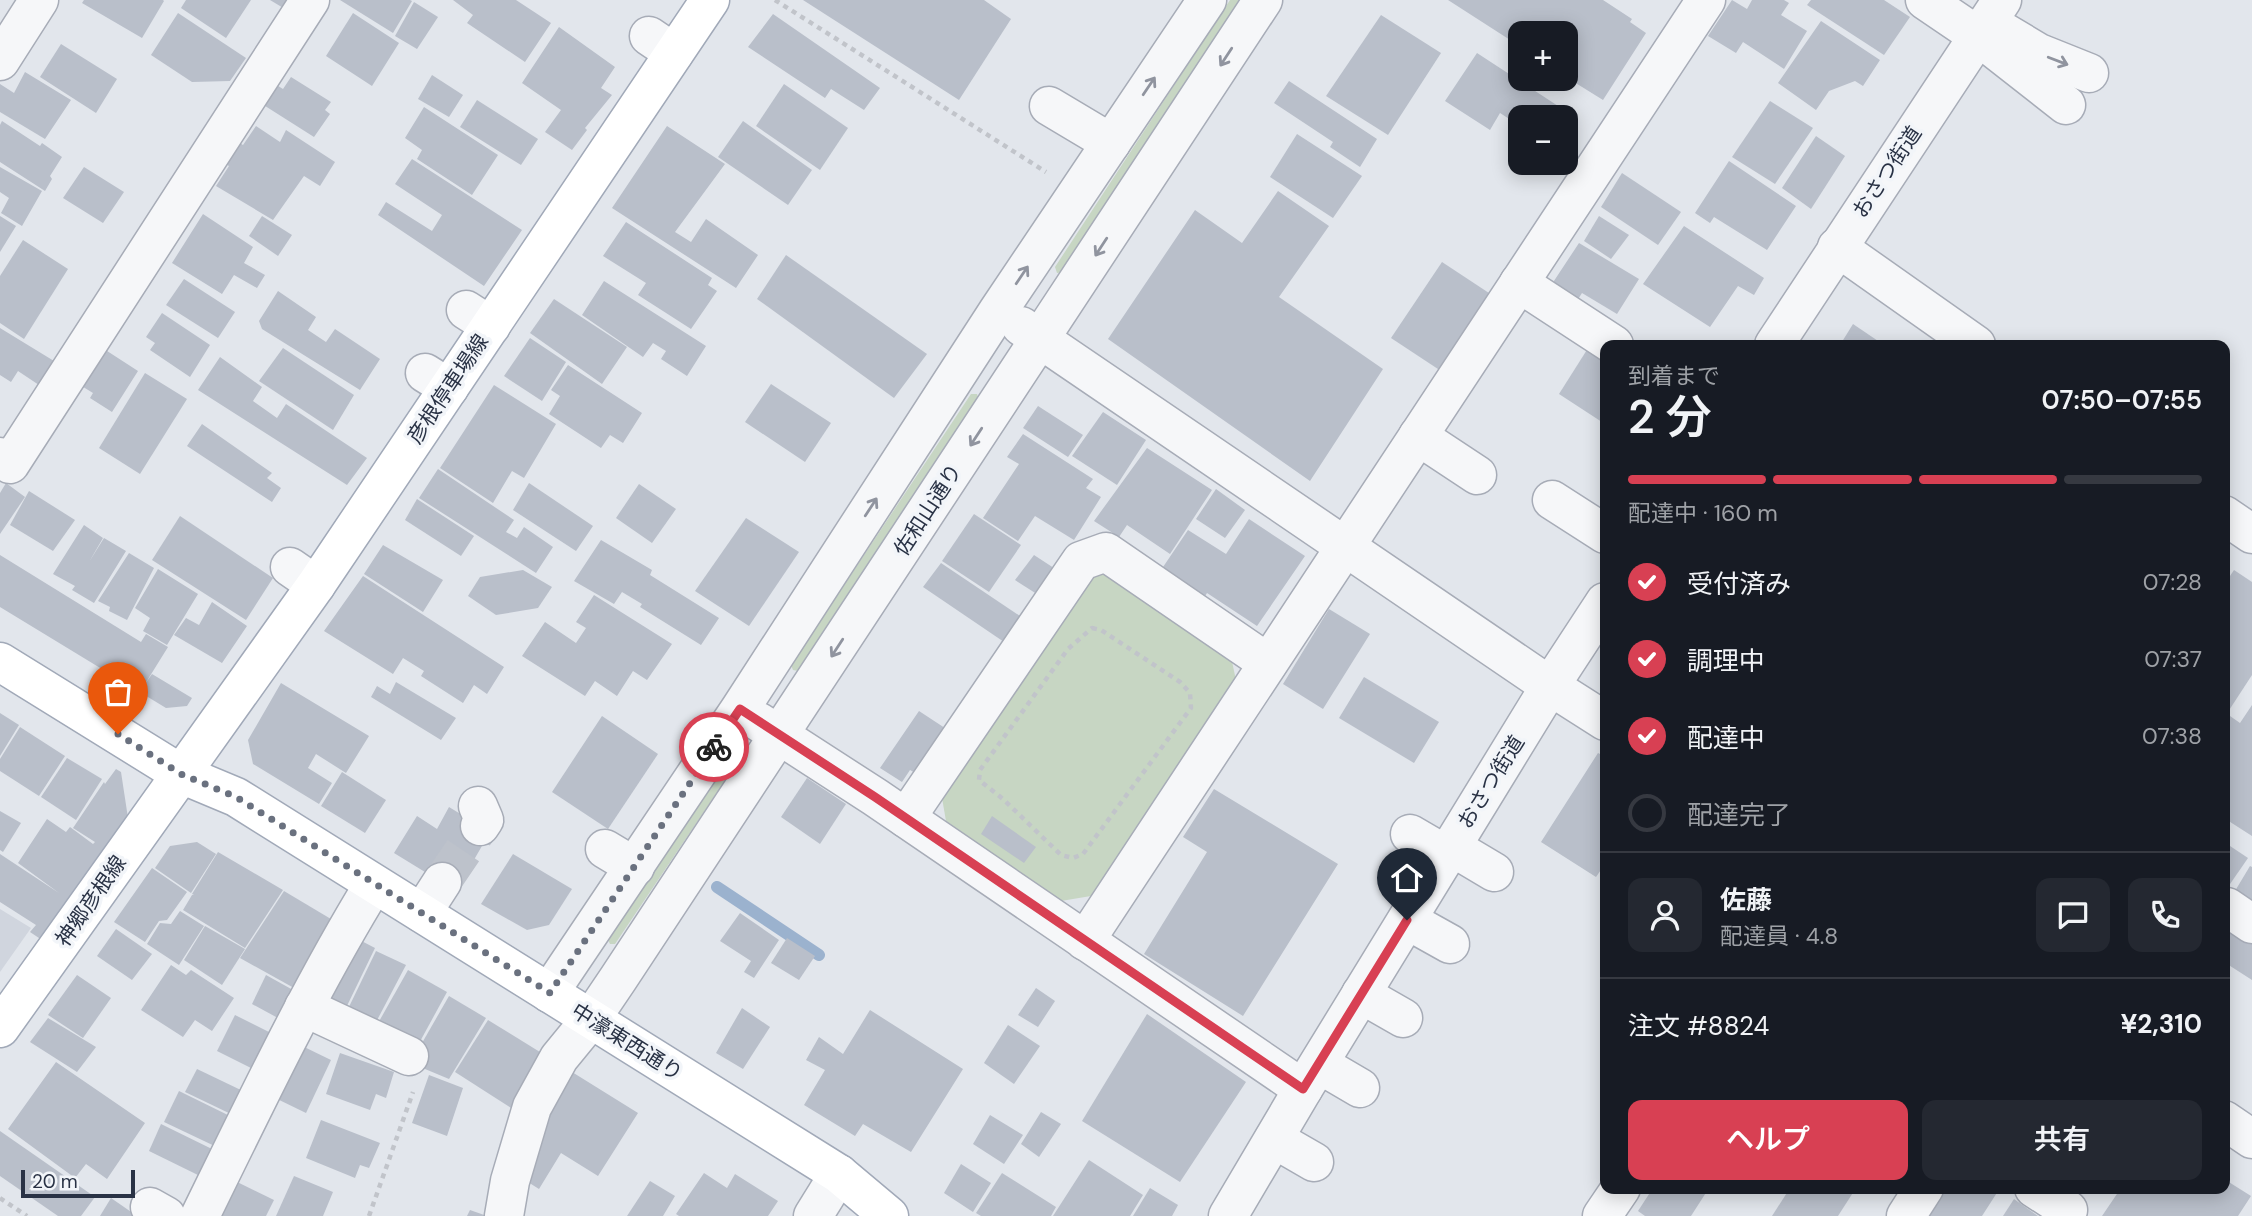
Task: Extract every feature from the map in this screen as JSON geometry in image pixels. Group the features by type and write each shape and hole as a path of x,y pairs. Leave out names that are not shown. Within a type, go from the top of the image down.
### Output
{"main road":[{"name":"彦根停車場線","path":"181,774 303,576 661,45 705,2"},
{"name":"中濠東西通り","path":"0,662 181,774 236,797 374,884 432,898 550,993 839,1174 879,1213"},
{"name":"神郷彦根線","path":"0,1028 181,774"}],"street":[{"path":"0,61 39,0"},
{"path":"0,457 10,464 310,0"},
{"path":"550,993 620,858 740,709 826,545 1044,216 1111,143 1207,0"},
{"name":"佐和山通り","path":"504,1216 510,1181 532,1107 559,1058 730,838 780,735 878,616 1041,339 1263,0"},
{"path":"1086,941 1412,446 1552,220 1706,0"},
{"path":"1925,0 1989,19 2039,53 2089,73"},
{"path":"1989,19 2067,105"},
{"name":"おさつ街道","path":"1777,340 1989,19"},
{"path":"1049,106 1111,143"},
{"path":"1838,247 1961,340"},
{"path":"1512,285 1606,340"},
{"path":"988,304 1346,546 1447,630 1550,686 1600,718"},
{"path":"1412,446 1470,486"},
{"path":"1600,504 1559,490 1600,529"},
{"path":"2230,519 2252,534"},
{"path":"906,818 1081,561 1106,552 1268,663"},
{"name":"おさつ街道","path":"1233,1215 1274,1139 1361,994 1550,686 1600,610"},
{"path":"740,709 780,735 870,803 906,818 1027,911 1086,941 1117,973 1311,1077 1360,1088"},
{"path":"1410,834 1494,872"},
{"path":"200,1216 304,1007 374,884"},
{"path":"1407,920 1450,944"},
{"path":"1361,994 1403,1018"},
{"path":"304,1007 409,1056"},
{"path":"2230,1116 2252,1139"},
{"path":"1274,1139 1314,1162"},
{"path":"813,1216 839,1174"},
{"path":"1906,1216 1920,1194"},
{"path":"2047,1194 2071,1205"}],"path":[{"path":"775,0 1056,178"},
{"path":"1092,628 1101,630 1169,674 1181,682 1190,693 1191,708 1083,854 1073,858 1060,855 1003,799 979,780 979,770 1068,649 1092,628"},
{"path":"369,1216 393,1159 419,1075 409,1056"},
{"path":"0,1198 27,1216"}],"shaded area":[{"path":"0,909 31,928 0,972"}],"green space":[{"path":"1230,0 1241,0 1065,272 1057,273 1055,267"},
{"path":"971,394 977,394 979,400 798,671 793,670 791,665"},
{"path":"1111,571 1230,652 1237,685 1097,895 1061,901 947,827 941,792 1085,575"},
{"path":"720,770 726,770 728,776 615,944 610,944 608,940"}],"building":[{"path":"84,0 164,1 142,38 82,3"},
{"path":"186,0 251,0 226,38 181,8"},
{"path":"270,0 291,0 285,9"},
{"path":"340,0 410,0 412,1 393,33"},
{"path":"453,0 516,0 551,23 525,62 467,23 473,15"},
{"path":"803,0 984,0 1011,19 959,100"},
{"path":"1448,0 1603,0 1632,19 1630,22 1646,33 1603,100 1578,84 1578,21 1508,21 1508,39"},
{"path":"1732,0 1747,9 1752,0 1784,0 1789,3 1781,15 1807,31 1784,69 1743,42 1736,53 1708,36"},
{"path":"1811,0 1884,0 1910,17 1884,55 1807,5"},
{"path":"414,2 438,17 417,49 395,36"},
{"path":"178,13 246,58 230,81 192,82 151,55"},
{"path":"353,13 399,43 372,86 326,56"},
{"path":"773,14 880,88 864,110 831,89 825,98 748,47"},
{"path":"1381,15 1441,53 1388,135 1326,96"},
{"path":"1821,21 1880,60 1863,86 1855,81 1829,91 1816,110 1778,83"},
{"path":"559,27 615,67 601,88 612,95 585,128 587,130 572,150 545,132 561,110 522,83"},
{"path":"61,44 117,79 96,113 40,77"},
{"path":"1477,53 1508,73 1508,91 1535,91 1557,105 1508,105 1508,118 1500,113 1490,130 1445,101"},
{"path":"25,72 71,100 45,139 0,112 0,84 14,93"},
{"path":"432,75 463,95 449,117 418,99"},
{"path":"291,77 331,102 325,110 330,114 314,137 262,104 275,84 283,89"},
{"path":"1289,81 1377,139 1360,167 1330,147 1333,142 1274,103"},
{"path":"784,84 848,128 820,170 756,126"},
{"path":"477,100 538,139 521,165 460,127"},
{"path":"1770,101 1813,128 1775,184 1732,157"},
{"path":"424,107 498,155 472,195 417,159 422,150 405,138"},
{"path":"2,121 62,157 50,176 52,179 45,191 0,162"},
{"path":"743,121 812,170 788,205 718,157"},
{"path":"256,126 280,142 286,130 335,162 320,186 304,176 273,220 216,186 229,166 219,160 233,139 243,145"},
{"path":"667,126 725,164 675,232 691,242 706,219 758,255 736,288 612,208"},
{"path":"1297,134 1362,176 1333,218 1270,177"},
{"path":"1816,136 1845,156 1811,209 1782,188"},
{"path":"412,159 522,230 484,286 378,215 386,202 432,231 442,215 395,184"},
{"path":"1729,161 1796,206 1767,250 1714,217 1710,223 1695,213"},
{"path":"0,167 42,191 22,226 1,213 9,198 0,192"},
{"path":"84,167 124,192 103,223 63,198"},
{"path":"1622,173 1681,212 1658,245 1601,207"},
{"path":"1278,191 1329,226 1279,297 1383,369 1310,481 1108,339 1195,210 1242,243"},
{"path":"203,214 253,247 244,263 265,275 257,288 234,275 222,294 172,263"},
{"path":"0,216 16,226 0,252"},
{"path":"262,216 292,235 278,256 249,236"},
{"path":"1599,216 1629,235 1611,259 1584,241"},
{"path":"626,222 712,278 708,285 717,291 691,329 638,295 646,283 603,256"},
{"path":"1684,226 1764,278 1754,295 1738,286 1710,327 1643,284"},
{"path":"23,240 68,269 24,339 0,323 0,276"},
{"path":"1579,243 1639,279 1617,314 1582,293 1573,307 1548,290"},
{"path":"786,255 927,354 894,398 757,299"},
{"path":"1442,262 1492,295 1441,371 1391,338"},
{"path":"184,279 235,312 218,338 166,305"},
{"path":"604,281 706,346 687,376 661,359 666,351 653,343 643,357 582,315"},
{"path":"278,291 316,317 308,330 326,342 335,329 380,359 360,390 262,329 259,321"},
{"path":"554,299 627,347 602,384 530,333"},
{"path":"162,313 210,345 190,377 150,350 155,343 146,337"},
{"path":"1853,324 1877,340 1843,340"},
{"path":"0,328 54,361 39,385 18,371 11,382 0,375"},
{"path":"530,338 566,362 542,401 504,376"},
{"path":"1590,345 1600,352 1600,421 1559,394"},
{"path":"283,348 354,395 333,430 259,381"},
{"path":"104,349 138,371 112,412 90,398 93,393 80,385"},
{"path":"220,357 262,387 253,401 277,418 286,404 367,458 347,485 198,390"},
{"path":"568,365 642,413 623,443 610,435 601,448 549,414 560,396 551,390"},
{"path":"145,373 187,399 140,474 99,448"},
{"path":"771,384 831,423 805,462 745,422"},
{"path":"494,385 556,424 524,478 512,471 493,503 440,468"},
{"path":"1038,406 1083,435 1068,457 1023,428"},
{"path":"1103,412 1146,440 1117,485 1072,456"},
{"path":"202,424 272,473 267,478 281,488 272,502 187,446"},
{"path":"1023,434 1093,479 1086,488 1101,497 1074,540 1035,516 1018,541 983,518 1019,464 1007,457"},
{"path":"1147,448 1212,490 1170,554 1127,525 1119,537 1094,521"},
{"path":"438,469 514,520 506,532 517,538 524,527 553,547 536,573 419,498"},
{"path":"6,483 25,497 0,534 0,493"},
{"path":"529,483 593,526 576,551 513,510"},
{"path":"639,484 676,509 652,543 616,518"},
{"path":"1216,489 1245,510 1225,538 1196,519"},
{"path":"29,491 75,520 53,551 10,525"},
{"path":"417,499 474,536 461,556 405,520"},
{"path":"974,514 1021,545 989,592 942,561"},
{"path":"180,516 273,578 246,620 152,560"},
{"path":"746,518 799,552 749,626 695,591"},
{"path":"1249,519 1305,556 1257,626 1207,593 1201,603 1159,573 1188,530 1226,554"},
{"path":"84,525 103,538 89,562 104,538 126,551 94,603 72,590 75,586 53,574"},
{"path":"601,540 652,570 650,575 719,618 701,645 640,607 642,604 622,592 614,604 574,581"},
{"path":"383,545 443,580 423,612 364,574"},
{"path":"129,553 154,568 127,620 109,611 110,607 98,601"},
{"path":"0,555 141,642 146,634 168,647 145,684 152,674 192,698 187,706 166,708 0,607"},
{"path":"1034,555 1060,572 1043,598 1015,580"},
{"path":"941,563 1023,618 1007,644 923,587"},
{"path":"158,569 198,594 167,645 143,631 150,618 135,608"},
{"path":"523,570 552,587 538,608 496,615 468,596 480,577"},
{"path":"2234,570 2252,582 2252,675 2230,709 2230,576"},
{"path":"363,576 504,667 487,694 474,685 463,703 421,676 424,671 403,658 393,674 324,631"},
{"path":"594,595 672,644 647,680 633,671 617,696 595,681 585,696 522,656 545,622 576,643 586,628 576,622"},
{"path":"212,602 247,626 222,663 174,635 186,618 199,625"},
{"path":"1329,609 1370,634 1323,709 1283,684"},
{"path":"1364,677 1439,722 1414,763 1339,718"},
{"path":"396,682 456,718 441,740 371,697 377,686 390,694"},
{"path":"281,683 369,736 346,773 316,754 308,768 332,783 319,804 253,764 248,740"},
{"path":"2252,705 2252,836 2230,822 2230,716 2240,723"},
{"path":"919,711 954,734 924,778 910,770 902,782 880,768"},
{"path":"0,713 19,725 0,756"},
{"path":"602,716 658,754 608,829 552,792"},
{"path":"20,727 65,756 39,796 0,771 0,759"},
{"path":"1598,753 1600,871 1596,877 1541,842"},
{"path":"67,758 102,779 76,820 41,797"},
{"path":"116,769 121,772 128,818 42,940 30,932 36,925 0,902 0,854 59,893 18,863 47,819 66,832 70,827 93,844 95,842 73,828"},
{"path":"342,772 386,800 365,833 321,806"},
{"path":"807,778 846,804 820,844 781,817"},
{"path":"1214,789 1338,864 1243,1016 1144,954 1207,852 1183,837"},
{"path":"449,807 490,832 456,891 394,853 417,816 437,829"},
{"path":"0,811 21,823 3,852 0,850"},
{"path":"992,816 1036,847 1024,863 981,834"},
{"path":"197,842 216,854 191,893 155,868 170,846"},
{"path":"2230,846 2248,858 2230,884"},
{"path":"218,852 283,890 245,948 183,910"},
{"path":"513,854 572,889 549,925 527,930 481,904"},
{"path":"2250,866 2252,867 2252,980 2230,966 2230,920 2245,897 2235,891"},
{"path":"152,868 187,892 167,920 159,921 145,942 114,922"},
{"path":"284,891 341,925 303,993 240,958"},
{"path":"180,911 204,926 179,965 147,944 160,923 171,924"},
{"path":"740,913 779,940 754,978 744,972 751,961 720,941"},
{"path":"205,926 245,949 222,985 184,960"},
{"path":"116,929 152,954 132,980 97,956"},
{"path":"350,935 375,948 345,1010 319,998"},
{"path":"787,938 815,956 799,980 771,963"},
{"path":"376,951 406,965 374,1026 346,1013"},
{"path":"171,965 186,975 191,970 234,998 212,1031 195,1020 183,1037 141,1010"},
{"path":"408,970 447,992 417,1047 377,1025"},
{"path":"77,975 111,998 83,1038 48,1015"},
{"path":"266,975 302,995 289,1024 252,1004"},
{"path":"1036,988 1055,1001 1038,1027 1018,1015"},
{"path":"449,996 486,1018 449,1079 425,1069 418,1050"},
{"path":"742,1008 770,1027 743,1069 716,1053"},
{"path":"870,1010 963,1069 911,1152 863,1124 855,1136 804,1105 825,1070 806,1060 819,1037 843,1054"},
{"path":"1147,1014 1246,1082 1180,1182 1082,1121"},
{"path":"235,1015 277,1036 259,1072 217,1051"},
{"path":"48,1018 96,1047 77,1072 30,1042"},
{"path":"488,1020 548,1057 516,1111 455,1072"},
{"path":"1008,1025 1040,1046 1014,1084 984,1063"},
{"path":"296,1043 331,1060 306,1113 269,1095"},
{"path":"340,1053 394,1072 386,1098 376,1094 370,1110 326,1094"},
{"path":"56,1062 145,1123 107,1179 86,1164 75,1178 8,1129"},
{"path":"564,1067 638,1113 598,1176 561,1153 539,1189 520,1177"},
{"path":"197,1069 245,1092 233,1115 185,1092"},
{"path":"429,1075 463,1088 447,1136 412,1123"},
{"path":"179,1091 236,1119 223,1150 164,1122"},
{"path":"1041,1112 1061,1124 1039,1157 1021,1144"},
{"path":"990,1115 1023,1135 1004,1164 973,1144"},
{"path":"321,1120 380,1143 369,1168 360,1165 355,1178 306,1158"},
{"path":"161,1124 214,1150 202,1177 149,1151"},
{"path":"0,1131 95,1197 81,1216 58,1216 0,1176"},
{"path":"1089,1160 1143,1195 1130,1216 1053,1216"},
{"path":"961,1164 991,1183 973,1212 944,1193"},
{"path":"704,1173 727,1188 735,1174 778,1201 768,1216 679,1216 676,1214"},
{"path":"1002,1173 1056,1207 1051,1216 981,1216 976,1213"},
{"path":"294,1176 333,1192 323,1216 276,1216"},
{"path":"231,1179 274,1200 266,1216 213,1216"},
{"path":"650,1181 675,1196 663,1216 627,1216"},
{"path":"2230,1183 2251,1196 2238,1216 2102,1216 2117,1194 2230,1194"},
{"path":"1150,1188 1178,1205 1172,1216 1133,1216"},
{"path":"1649,1194 1705,1194 1691,1216 1645,1216 1638,1211"},
{"path":"1786,1194 1852,1194 1838,1216 1772,1216"},
{"path":"1937,1194 1996,1194 1982,1216 1923,1216"},
{"path":"111,1198 137,1216 100,1216"},
{"path":"2014,1199 2038,1216 2003,1216"},
{"path":"470,1210 487,1216 467,1216"}],"waterway":[{"path":"717,887 819,955"}],"tunnel":[{"path":"442,882 480,826"}],"way so far":[{"path":"118,734 181,774 236,797 550,993 714,747"}],"route":[{"path":"714,747 740,709 875,797 1303,1089 1407,920"}]}
